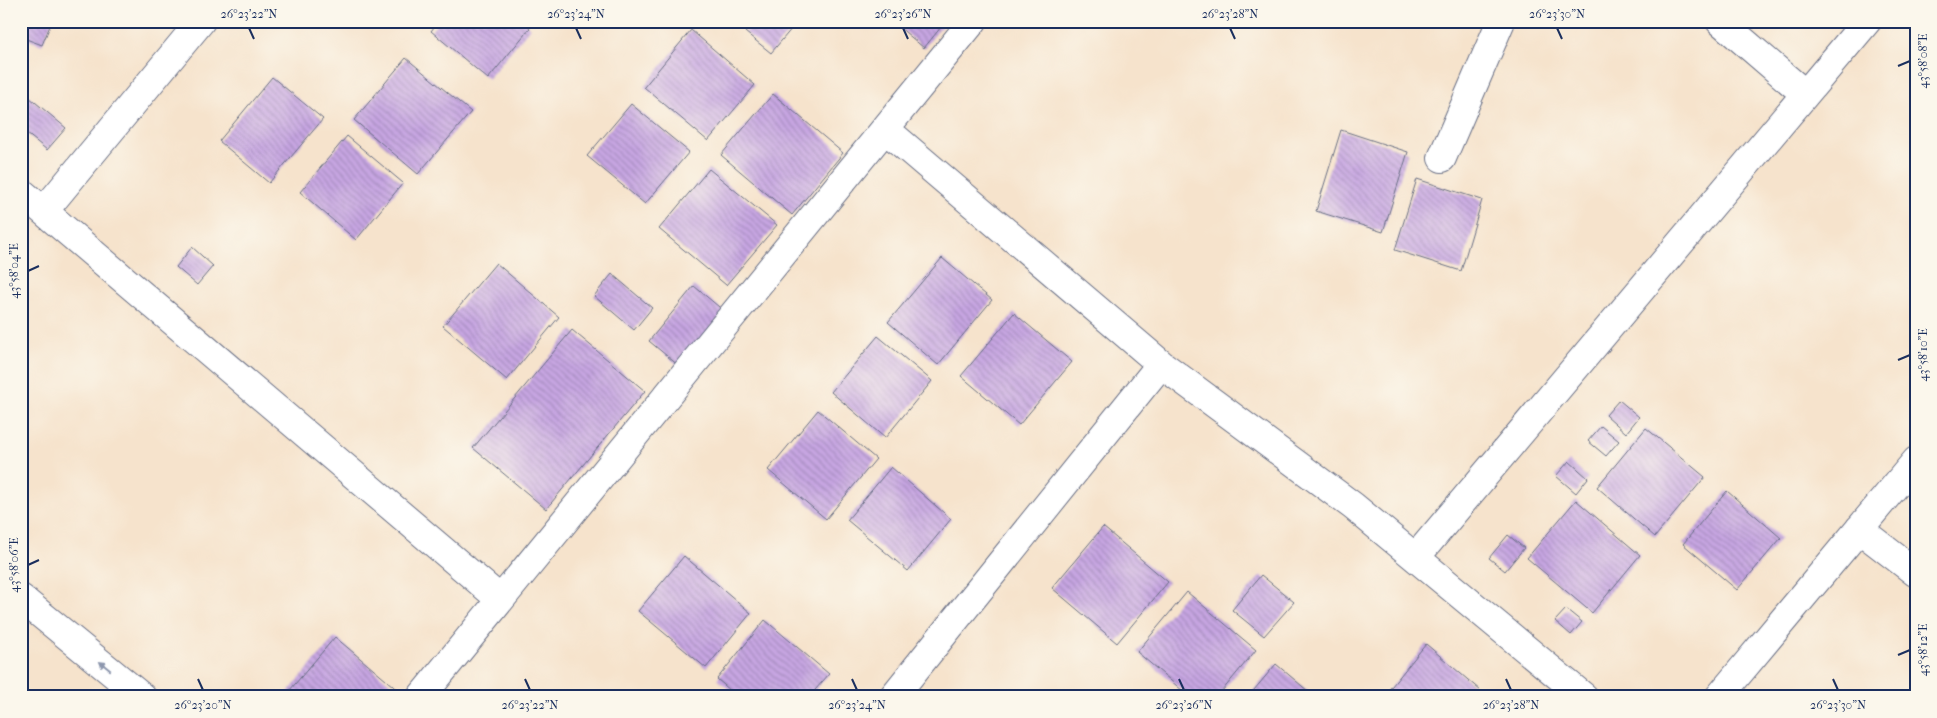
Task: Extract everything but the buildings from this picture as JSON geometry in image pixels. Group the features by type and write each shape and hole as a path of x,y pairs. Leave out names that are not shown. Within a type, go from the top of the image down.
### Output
{"street":[{"path":"44,211 201,21"},
{"path":"421,697 973,21"},
{"path":"1442,158 1501,21"},
{"path":"1720,21 1806,94"},
{"path":"1416,557 1867,21"},
{"path":"885,129 1161,364 1353,506 1584,697"},
{"path":"21,192 500,599"},
{"path":"893,697 1161,364"},
{"path":"1719,697 1916,460"},
{"path":"1859,529 1916,573"},
{"path":"21,598 142,697"}]}
